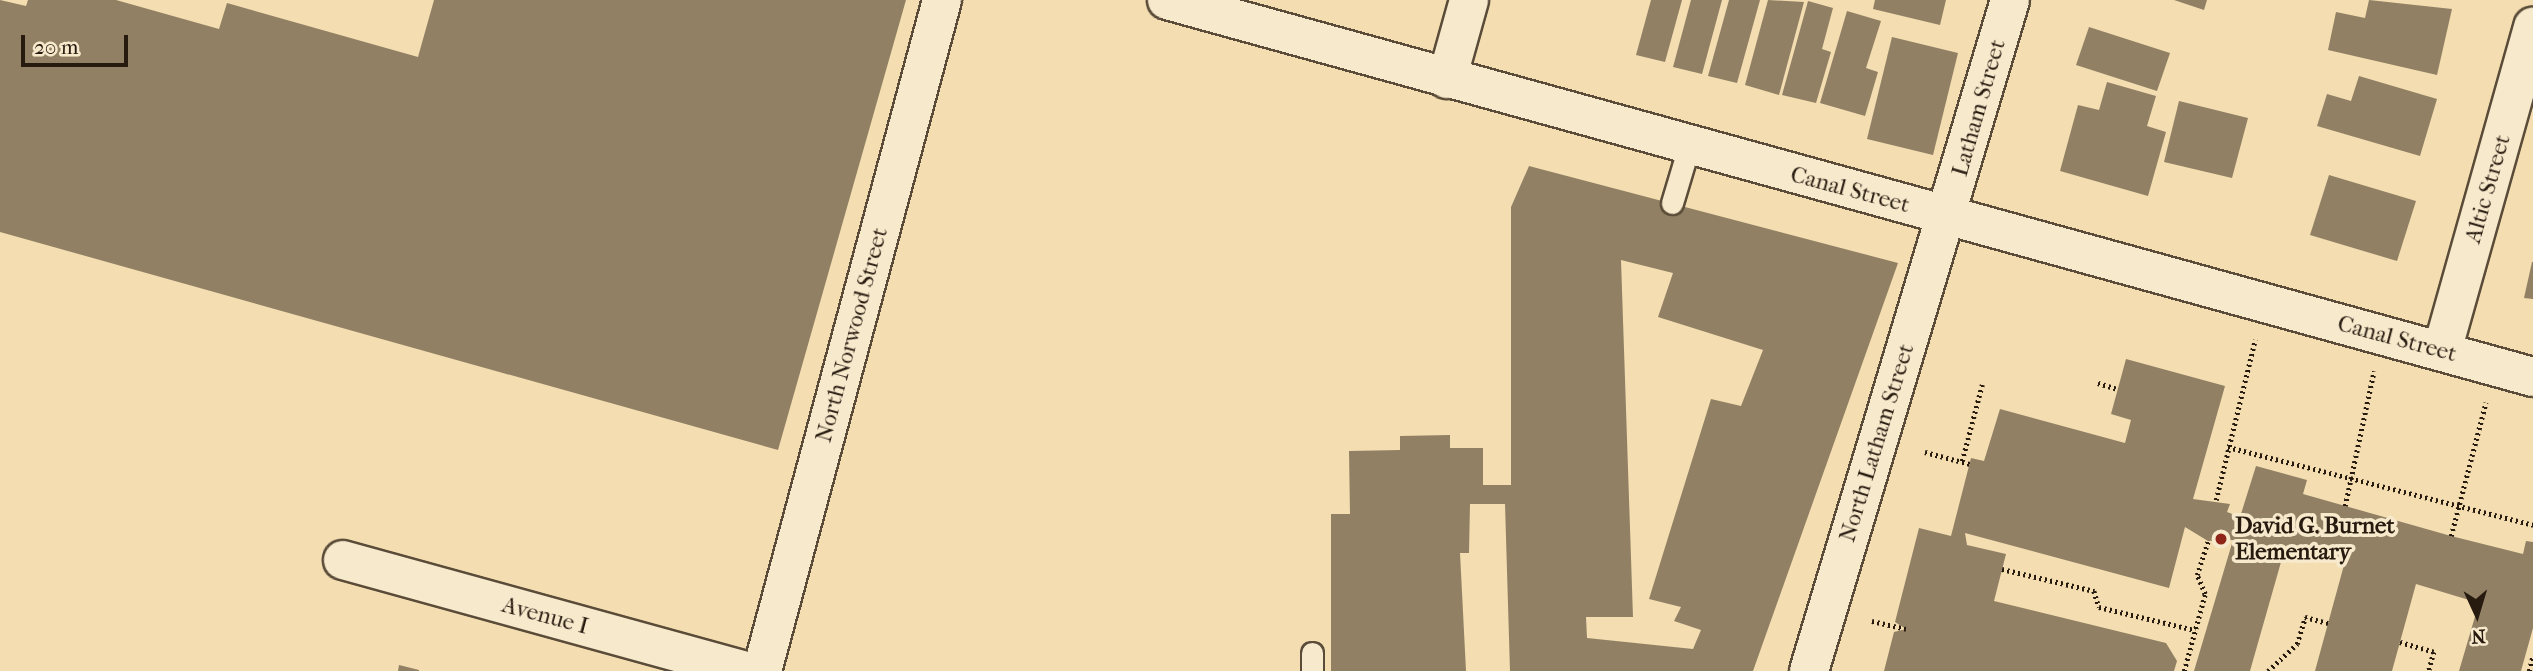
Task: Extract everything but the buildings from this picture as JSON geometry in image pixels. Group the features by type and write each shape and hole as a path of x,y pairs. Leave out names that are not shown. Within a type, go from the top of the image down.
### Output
{"street":[{"name":"North Norwood Street","path":"762,671 942,0"},
{"name":"Canal Street","path":"1167,0 2533,377"},
{"path":"1447,79 1469,0"},
{"name":"Latham Street","path":"1947,216 2010,0"},
{"name":"Altic Street","path":"2442,351 2533,27"},
{"name":"North Latham Street","path":"1808,671 1947,216"},
{"name":"Avenue I","path":"343,560 747,671"}],"lane":[{"path":"1672,203 1689,146"}],"path":[{"path":"2216,500 2255,340"},
{"path":"2345,506 2375,370"},
{"path":"2098,383 2118,389"},
{"path":"1962,461 1982,385"},
{"path":"2451,536 2486,401"},
{"path":"2228,447 2533,525"},
{"path":"1925,452 1970,464"},
{"path":"2184,671 2205,594 2197,575 2207,541"},
{"path":"2002,569 2094,592 2099,607 2195,630"},
{"path":"2268,671 2297,645 2305,617 2328,623"},
{"path":"1872,621 1906,629"},
{"path":"2400,642 2434,652 2428,671"},
{"path":"2529,671 2533,655"}],"place":[{"name":"David G. Burnet Elementary","path":"2221,539"}]}
